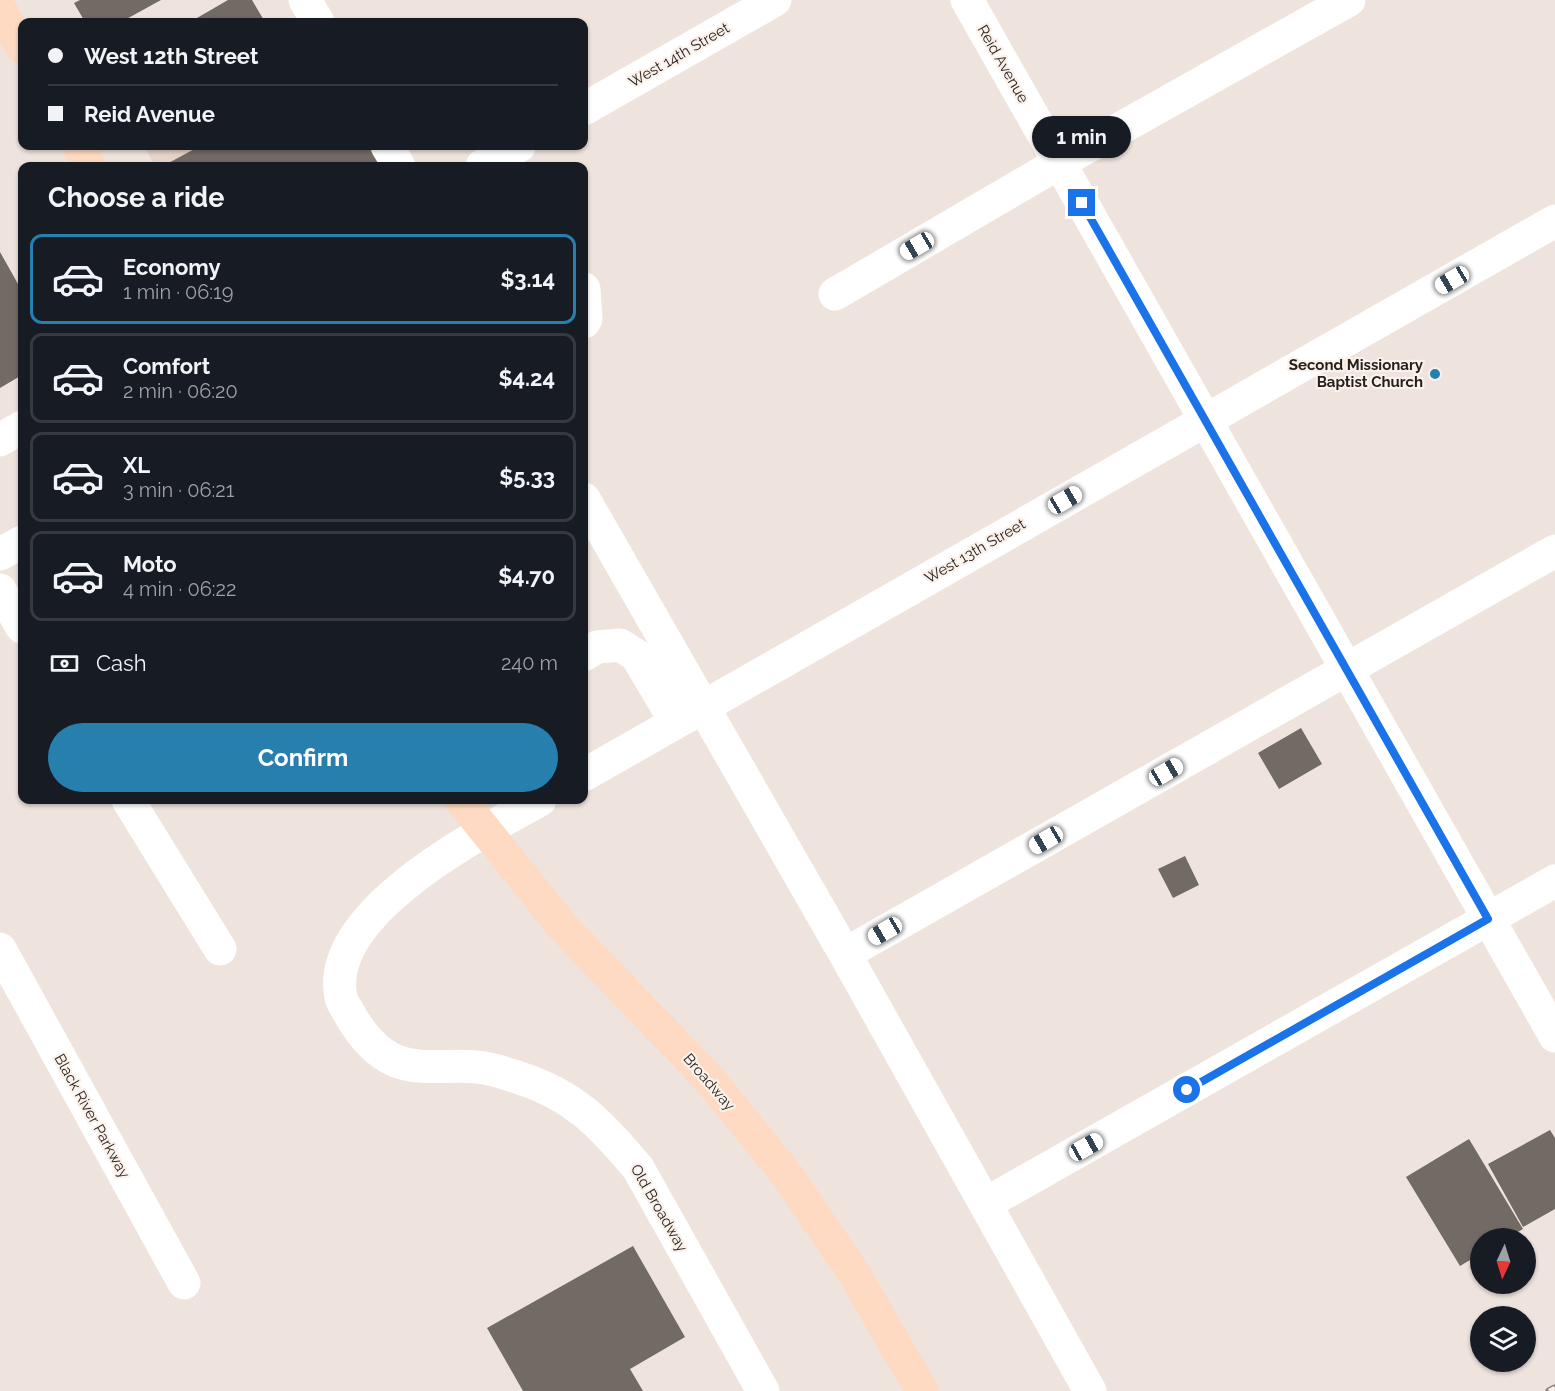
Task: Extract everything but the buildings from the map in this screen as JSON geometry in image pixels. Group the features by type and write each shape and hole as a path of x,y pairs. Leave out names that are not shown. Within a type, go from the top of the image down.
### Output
{"main road":[{"path":"0,9 18,41"},
{"name":"Broadway","path":"464,804 562,926 710,1080 787,1175 856,1277 922,1391"}],"street":[{"path":"305,0 316,18"},
{"name":"West 14th Street","path":"588,107 775,0"},
{"name":"Reid Avenue","path":"967,0 1555,1036"},
{"path":"835,294 1059,163 1349,0"},
{"name":"West 13th Street","path":"588,773 1555,221"},
{"path":"0,440 18,429"},
{"path":"588,506 845,954 1090,1391"},
{"path":"0,554 18,544"},
{"path":"845,954 1555,551"},
{"path":"0,590 18,620"},
{"path":"588,653 597,647 620,645 636,655 676,722"},
{"path":"130,804 220,949"},
{"path":"485,831 533,804"},
{"name":"Old Broadway","path":"485,831 434,862 382,906 363,926 351,943 344,960 341,973 341,999 365,1037 382,1054 397,1061 416,1066 480,1067 500,1071 545,1087 587,1113 638,1168 763,1391"},
{"path":"986,1204 1555,881"},
{"name":"Black River Parkway","path":"0,949 184,1283"}],"shaded area":[{"path":"146,150 379,150 386,162 153,162"}],"railway":[{"path":"1549,1391 1555,1388"}],"place":[{"name":"Second Missionary Baptist Church","path":"1435,374"}],"route":[{"path":"1082,203 1488,919 1187,1090"}]}
